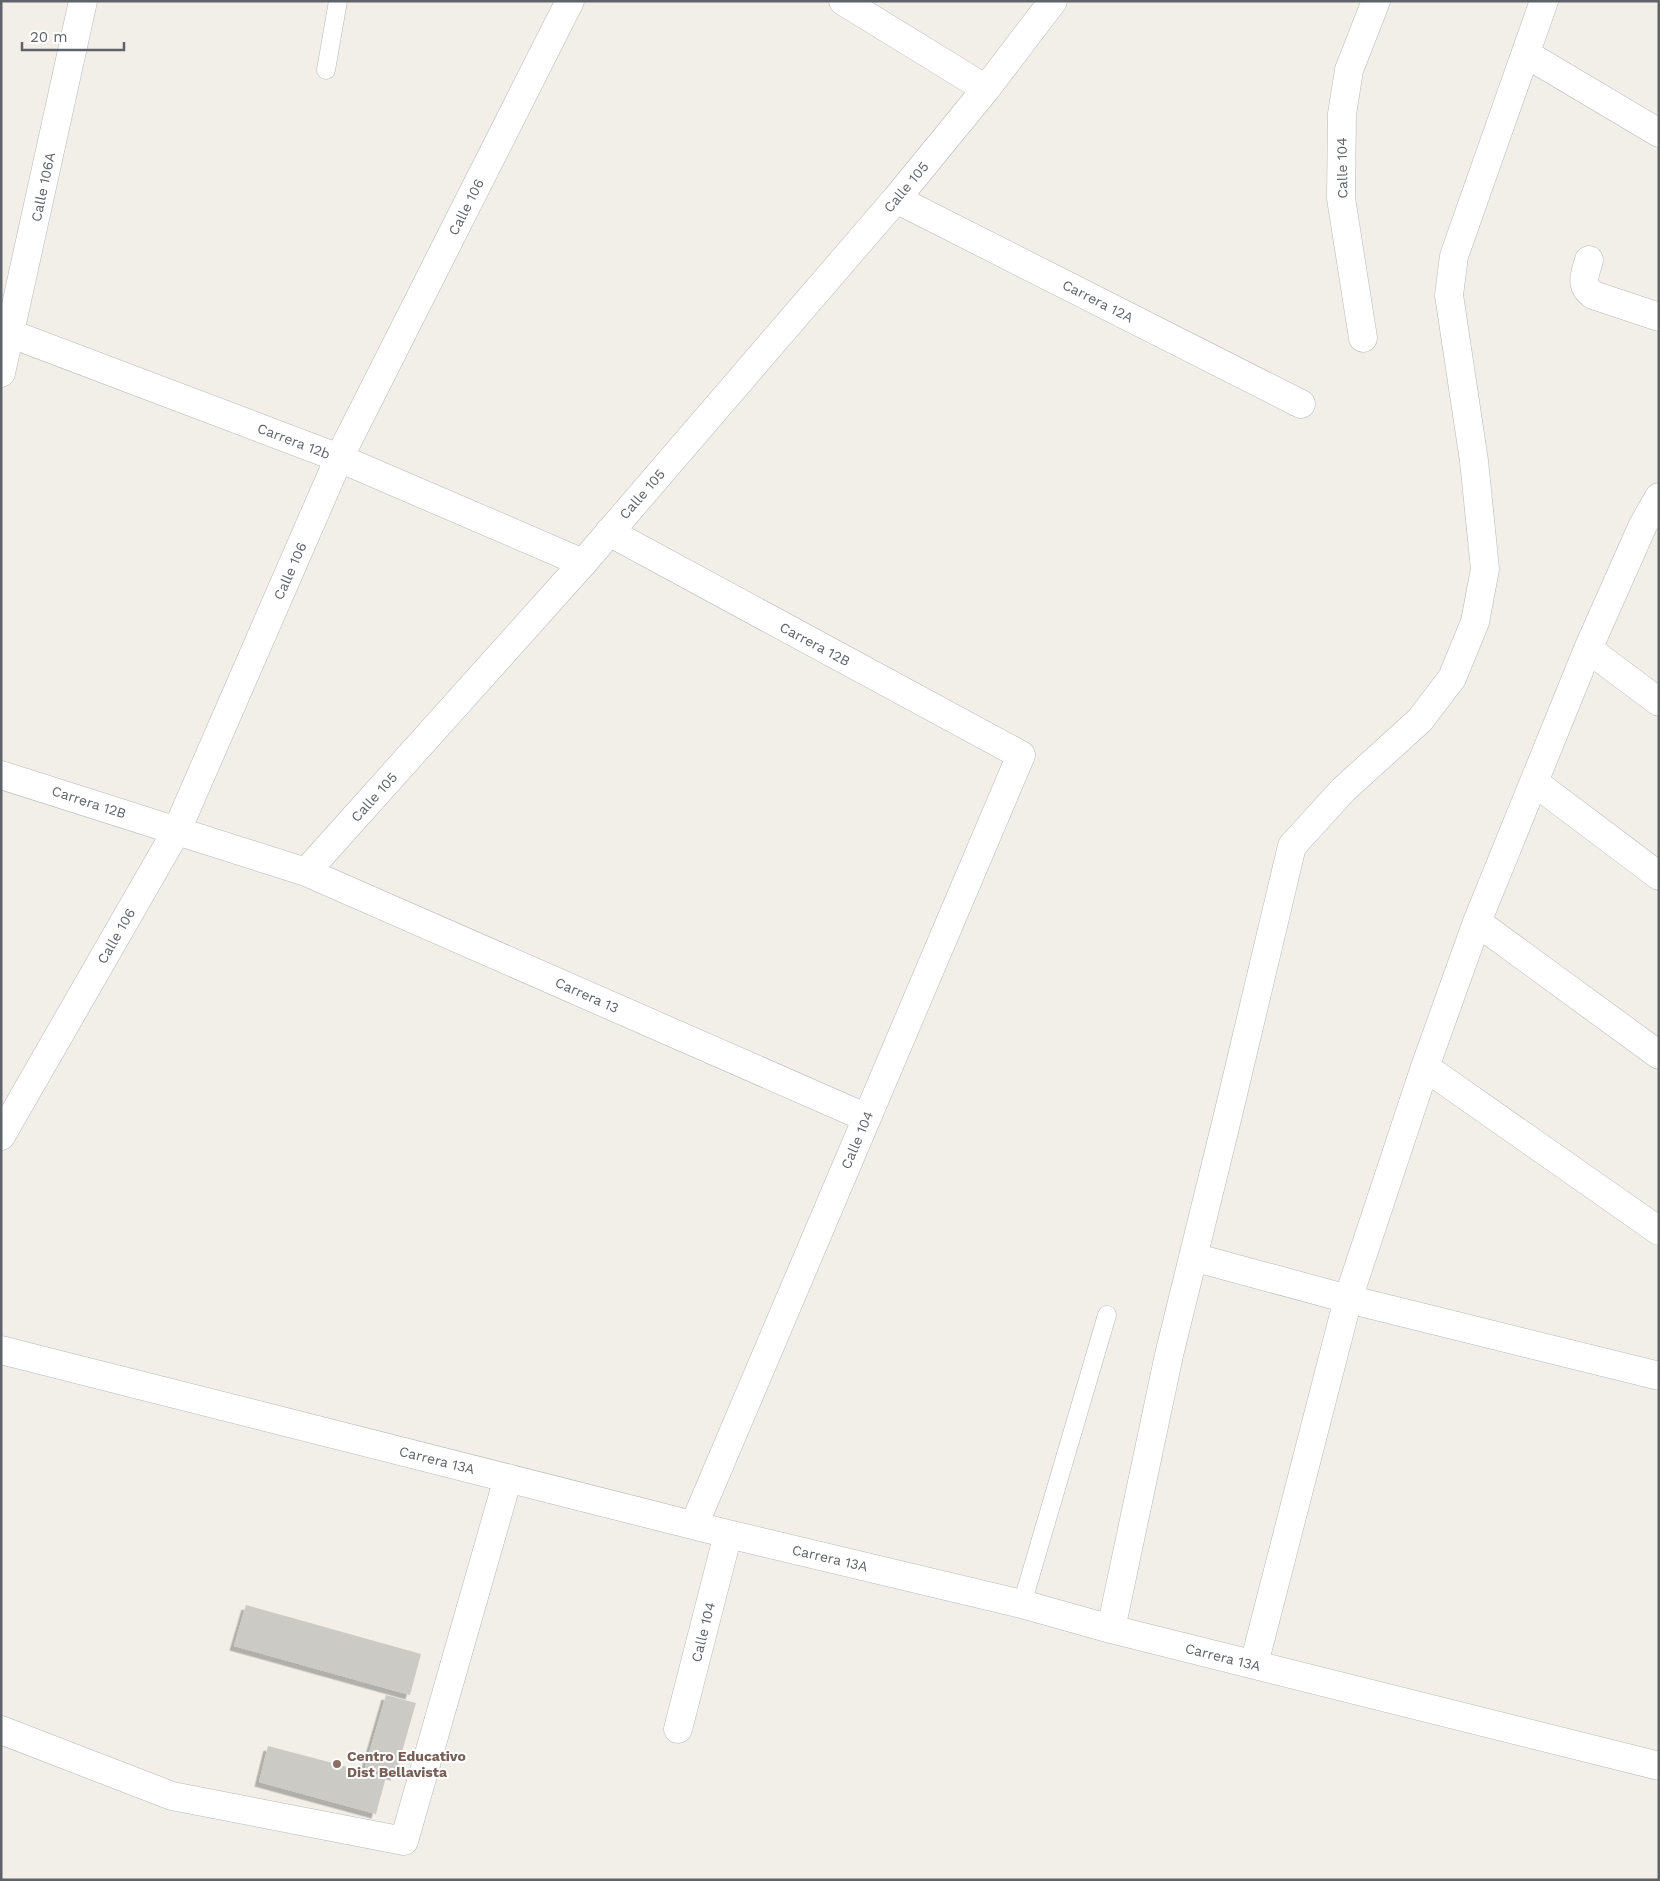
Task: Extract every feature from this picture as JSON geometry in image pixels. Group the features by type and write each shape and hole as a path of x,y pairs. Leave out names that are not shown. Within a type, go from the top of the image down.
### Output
{"street":[{"name":"Calle 106A","path":"1,373 6,332 83,1"},
{"name":"Calle 106","path":"1,1136 177,830 339,458 570,1"},
{"path":"843,1 986,89"},
{"name":"Calle 105","path":"306,872 583,563 896,199 986,89 1053,1"},
{"name":"Calle 104","path":"1363,338 1341,198 1342,114 1350,70 1376,1"},
{"path":"1111,1629 1168,1355 1292,846 1343,790 1420,720 1452,678 1475,622 1485,569 1474,461 1449,295 1454,256 1544,1"},
{"path":"1526,54 1659,133"},
{"name":"Carrera 12A","path":"896,199 1301,404"},
{"path":"1588,260 1584,282 1586,290 1593,295 1659,317"},
{"name":"Carrera 12b","path":"6,332 339,458 583,563"},
{"path":"1254,1664 1348,1299 1425,1067 1477,922 1588,649 1651,531 1659,497"},
{"name":"Carrera 12B","path":"609,532 1021,756"},
{"path":"1588,649 1659,702"},
{"name":"Calle 104","path":"694,1525 1021,756"},
{"name":"Carrera 12B","path":"1,774 177,830"},
{"path":"1534,782 1659,876"},
{"path":"177,830 306,872"},
{"name":"Carrera 13","path":"306,872 867,1118"},
{"path":"1477,922 1659,1055"},
{"path":"1425,1067 1659,1231"},
{"path":"1193,1257 1348,1299 1659,1376"},
{"name":"Carrera 13A","path":"1,1350 728,1534 1022,1604 1111,1629 1659,1766"},
{"path":"1,1730 172,1796 404,1841 508,1478"},
{"name":"Calle 104","path":"678,1729 728,1534"}],"lane":[{"path":"326,70 338,1"},
{"path":"1022,1604 1107,1315"}],"building":[{"path":"246,1605 421,1654 410,1695 234,1646"},
{"path":"386,1695 416,1703 395,1776 365,1767"},
{"path":"268,1746 386,1777 376,1814 259,1782"}],"place":[{"name":"Centro Educativo Dist Bellavista","path":"337,1764"}]}
